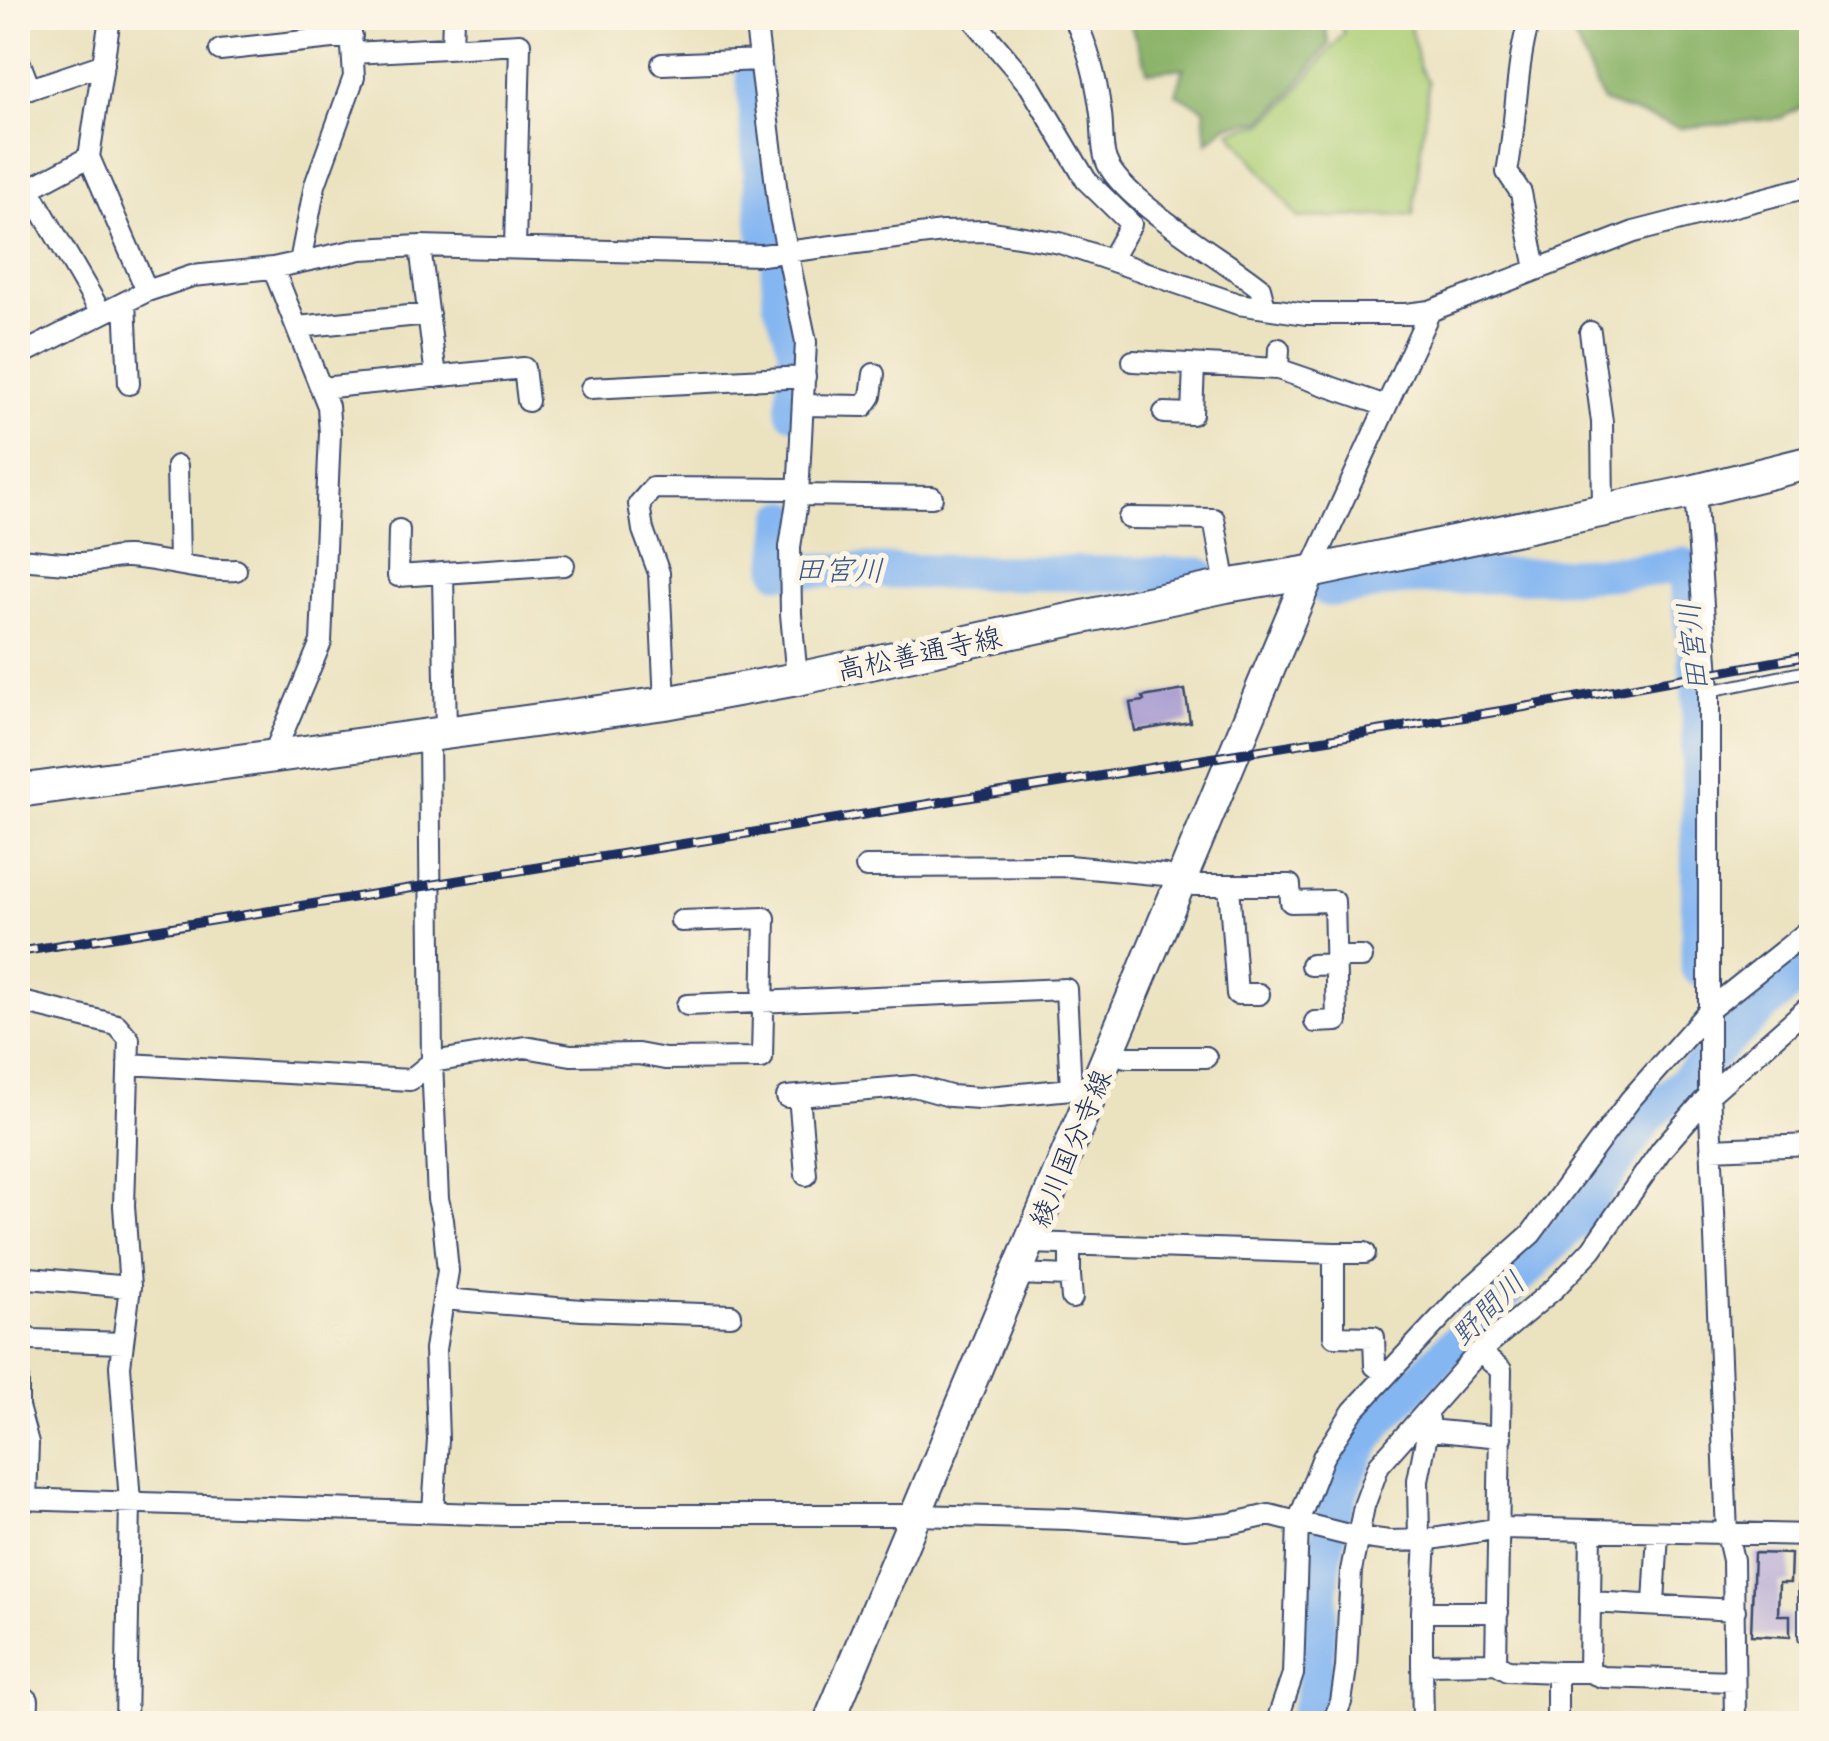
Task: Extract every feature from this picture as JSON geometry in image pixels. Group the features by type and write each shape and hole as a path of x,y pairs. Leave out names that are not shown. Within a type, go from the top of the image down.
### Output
{"main road":[{"name":"高松善通寺線","path":"18,791 665,704 1602,511 1812,462"},
{"name":"綾川国分寺線","path":"828,1724 1030,1243 1082,1092 1110,1052 1310,572"}],"street":[{"path":"110,18 89,156 147,291"},
{"path":"452,18 452,46"},
{"path":"755,18 786,253 806,342 795,378 804,405 793,491 790,570 798,679"},
{"path":"972,18 1030,86 1086,180 1131,224 1111,258"},
{"path":"1074,18 1101,110 1106,160 1156,213 1260,288 1265,307"},
{"path":"1530,18 1522,43 1507,172 1521,193 1536,269"},
{"path":"300,262 315,185 354,77 352,35"},
{"path":"220,50 352,35 452,46 520,44 515,247"},
{"path":"18,58 24,91 104,64"},
{"path":"662,64 761,60"},
{"path":"89,156 29,190 102,314"},
{"path":"18,356 147,291 192,276 273,268 361,249 420,246 786,253 943,232 986,231 1060,243 1238,304 1306,314 1406,314 1430,310 1634,232 1812,186"},
{"path":"420,246 436,376"},
{"path":"272,758 320,642 330,433 328,406 273,268"},
{"path":"125,302 129,384"},
{"path":"1310,572 1430,310"},
{"path":"297,328 428,314"},
{"path":"1590,332 1602,422 1602,511"},
{"path":"1134,361 1194,366 1279,359 1386,406"},
{"path":"1164,412 1192,414 1194,366"},
{"path":"321,388 524,368 528,401"},
{"path":"804,405 864,406 871,396 874,374"},
{"path":"591,388 795,378"},
{"path":"177,466 179,562"},
{"path":"665,704 659,573 642,530 638,504 654,488 932,498"},
{"path":"1695,491 1710,691 1709,1091 1727,1534 1733,1560 1735,1724"},
{"path":"1130,518 1214,519 1226,586"},
{"path":"398,530 398,576 564,565"},
{"path":"18,559 84,564 96,550 179,562 208,571 236,570"},
{"path":"433,1512 438,1440 436,1350 448,1271 438,1199 432,1062 443,574"},
{"path":"866,867 1068,866 1165,875 1194,886 1290,885 1290,902 1334,902 1338,1021 1316,1022"},
{"path":"1229,886 1237,994 1260,994"},
{"path":"128,1064 410,1080 432,1062 525,1047 572,1055 762,1058 764,918 681,920"},
{"path":"1276,1724 1293,1674 1302,1523 1323,1457 1353,1411 1458,1299 1531,1234 1630,1100 1710,1014 1812,928"},
{"path":"1311,964 1362,957"},
{"path":"687,1005 1066,989 1082,1092 979,1098 950,1096 914,1086 793,1097 806,1175"},
{"path":"18,1001 117,1024 129,1038 124,1206 130,1286 120,1366 130,1502 126,1724"},
{"path":"1332,1724 1342,1702 1355,1536 1379,1464 1479,1352 1555,1288 1592,1249 1662,1149 1709,1091 1812,1004"},
{"path":"1110,1052 1126,1057 1206,1057"},
{"path":"1711,1149 1812,1145"},
{"path":"1030,1243 1365,1253"},
{"path":"1070,1247 1072,1298"},
{"path":"1334,1253 1334,1336 1374,1337 1375,1366 1386,1374"},
{"path":"1017,1274 1070,1276"},
{"path":"18,1276 130,1286"},
{"path":"442,1299 582,1310 731,1315"},
{"path":"123,1343 32,1340 18,1330 18,1407 28,1443 22,1499 509,1515 916,1514 1185,1528 1269,1515 1355,1536 1422,1541 1500,1528 1810,1535 1812,1636"},
{"path":"1479,1352 1501,1370 1496,1663"},
{"path":"1423,1724 1418,1480 1429,1407"},
{"path":"1428,1430 1501,1438"},
{"path":"1589,1672 1591,1530"},
{"path":"1654,1603 1658,1532"},
{"path":"1590,1602 1735,1610"},
{"path":"1422,1612 1498,1612"},
{"path":"1422,1664 1496,1663 1508,1670 1734,1681"},
{"path":"1557,1672 1558,1724"},
{"path":"28,1700 28,1724"}],"lane":[{"path":"1710,691 1812,670"}],"green space":[{"path":"1128,18 1323,18 1329,44 1287,98 1262,121 1227,125 1207,143 1204,108 1176,94 1184,68 1148,72"},
{"path":"1335,18 1408,18 1420,68 1429,82 1413,215 1298,218 1230,131 1263,124 1288,102 1344,33"},
{"path":"1566,18 1811,18 1811,102 1781,118 1680,128 1603,102"}],"building":[{"path":"1185,690 1190,722 1135,731 1130,703"},
{"path":"1754,1553 1791,1554 1790,1583 1779,1583 1778,1615 1790,1615 1790,1637 1751,1635"}],"waterway":[{"name":"田宮川","path":"753,70 766,242"},
{"name":"田宮川","path":"778,270 780,301 796,348 793,411"},
{"name":"田宮川","path":"786,518 780,570 1200,575"},
{"name":"田宮川","path":"1326,589 1409,578 1581,574 1684,565 1699,688 1698,968"},
{"name":"野間川","path":"1304,1724 1313,1690 1323,1572 1332,1520 1349,1471 1380,1419 1579,1217 1647,1118 1812,964"}],"railway":[{"path":"18,952 1513,709 1812,655"}]}
